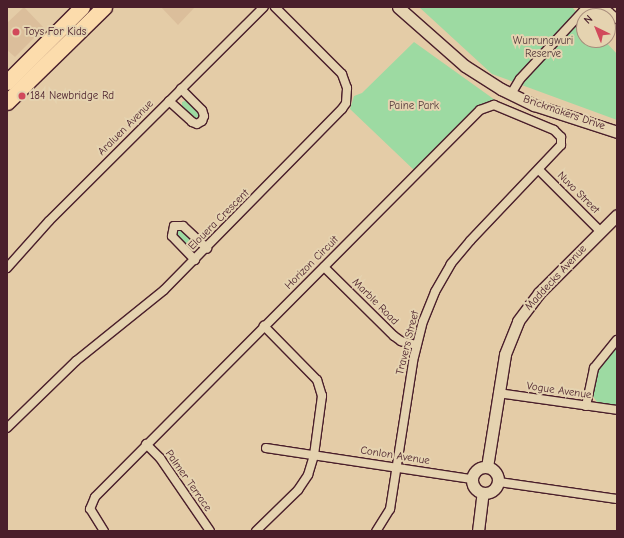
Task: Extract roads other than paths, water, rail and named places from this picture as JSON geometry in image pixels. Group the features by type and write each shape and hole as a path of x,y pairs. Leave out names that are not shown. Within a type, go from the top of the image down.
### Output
{"highway":[{"path":"7,82 82,7"},
{"path":"7,102 104,7"}],"street":[{"name":"Araluen Avenue","path":"7,268 50,221 264,7"},
{"name":"Elouera Crescent","path":"7,428 76,361 147,306 195,260 336,117 346,103 347,88 339,70 275,7"},
{"name":"Brickmakers Drive","path":"398,7 465,66 511,94 534,105 617,132"},
{"path":"611,7 617,19"},
{"path":"554,44 576,25"},
{"path":"511,94 520,79 533,64 576,25"},
{"path":"169,101 192,122 197,124 202,121 204,116 202,110 181,89"},
{"name":"Horizon Circuit","path":"104,531 91,512 91,503 146,444 486,106 498,107 551,128 559,134 562,141 560,149 539,170"},
{"name":"Nuvo Street","path":"539,170 600,231"},
{"name":"Travers Street","path":"376,531 390,509 416,345 428,307 451,264 481,228 539,170"},
{"name":"Maddecks Avenue","path":"487,467 505,354 518,321 539,293 617,215"},
{"path":"195,260 172,236 174,226 183,226 207,248"},
{"name":"Marble Road","path":"324,267 394,336 416,345"},
{"path":"256,531 304,483 314,454 322,401 320,385 264,326"},
{"path":"586,406 594,368 617,340"},
{"name":"Vogue Avenue","path":"498,393 617,410"},
{"name":"Palmer Terrace","path":"146,444 160,458 210,531"},
{"name":"Conlon Avenue","path":"266,448 314,454 472,479"},
{"path":"487,467 494,470 499,482 491,492 483,493 476,490 472,479 478,468 487,467"},
{"path":"499,482 617,499"},
{"path":"478,531 483,493"}],"place":[{"name":"Toys For Kids","path":"16,32"},
{"name":"184 Newbridge Rd","path":"22,96"}],"park label":[{"name":"Wurrungwuri Reserve","path":"543,48"},
{"name":"Paine Park","path":"414,106"}]}
